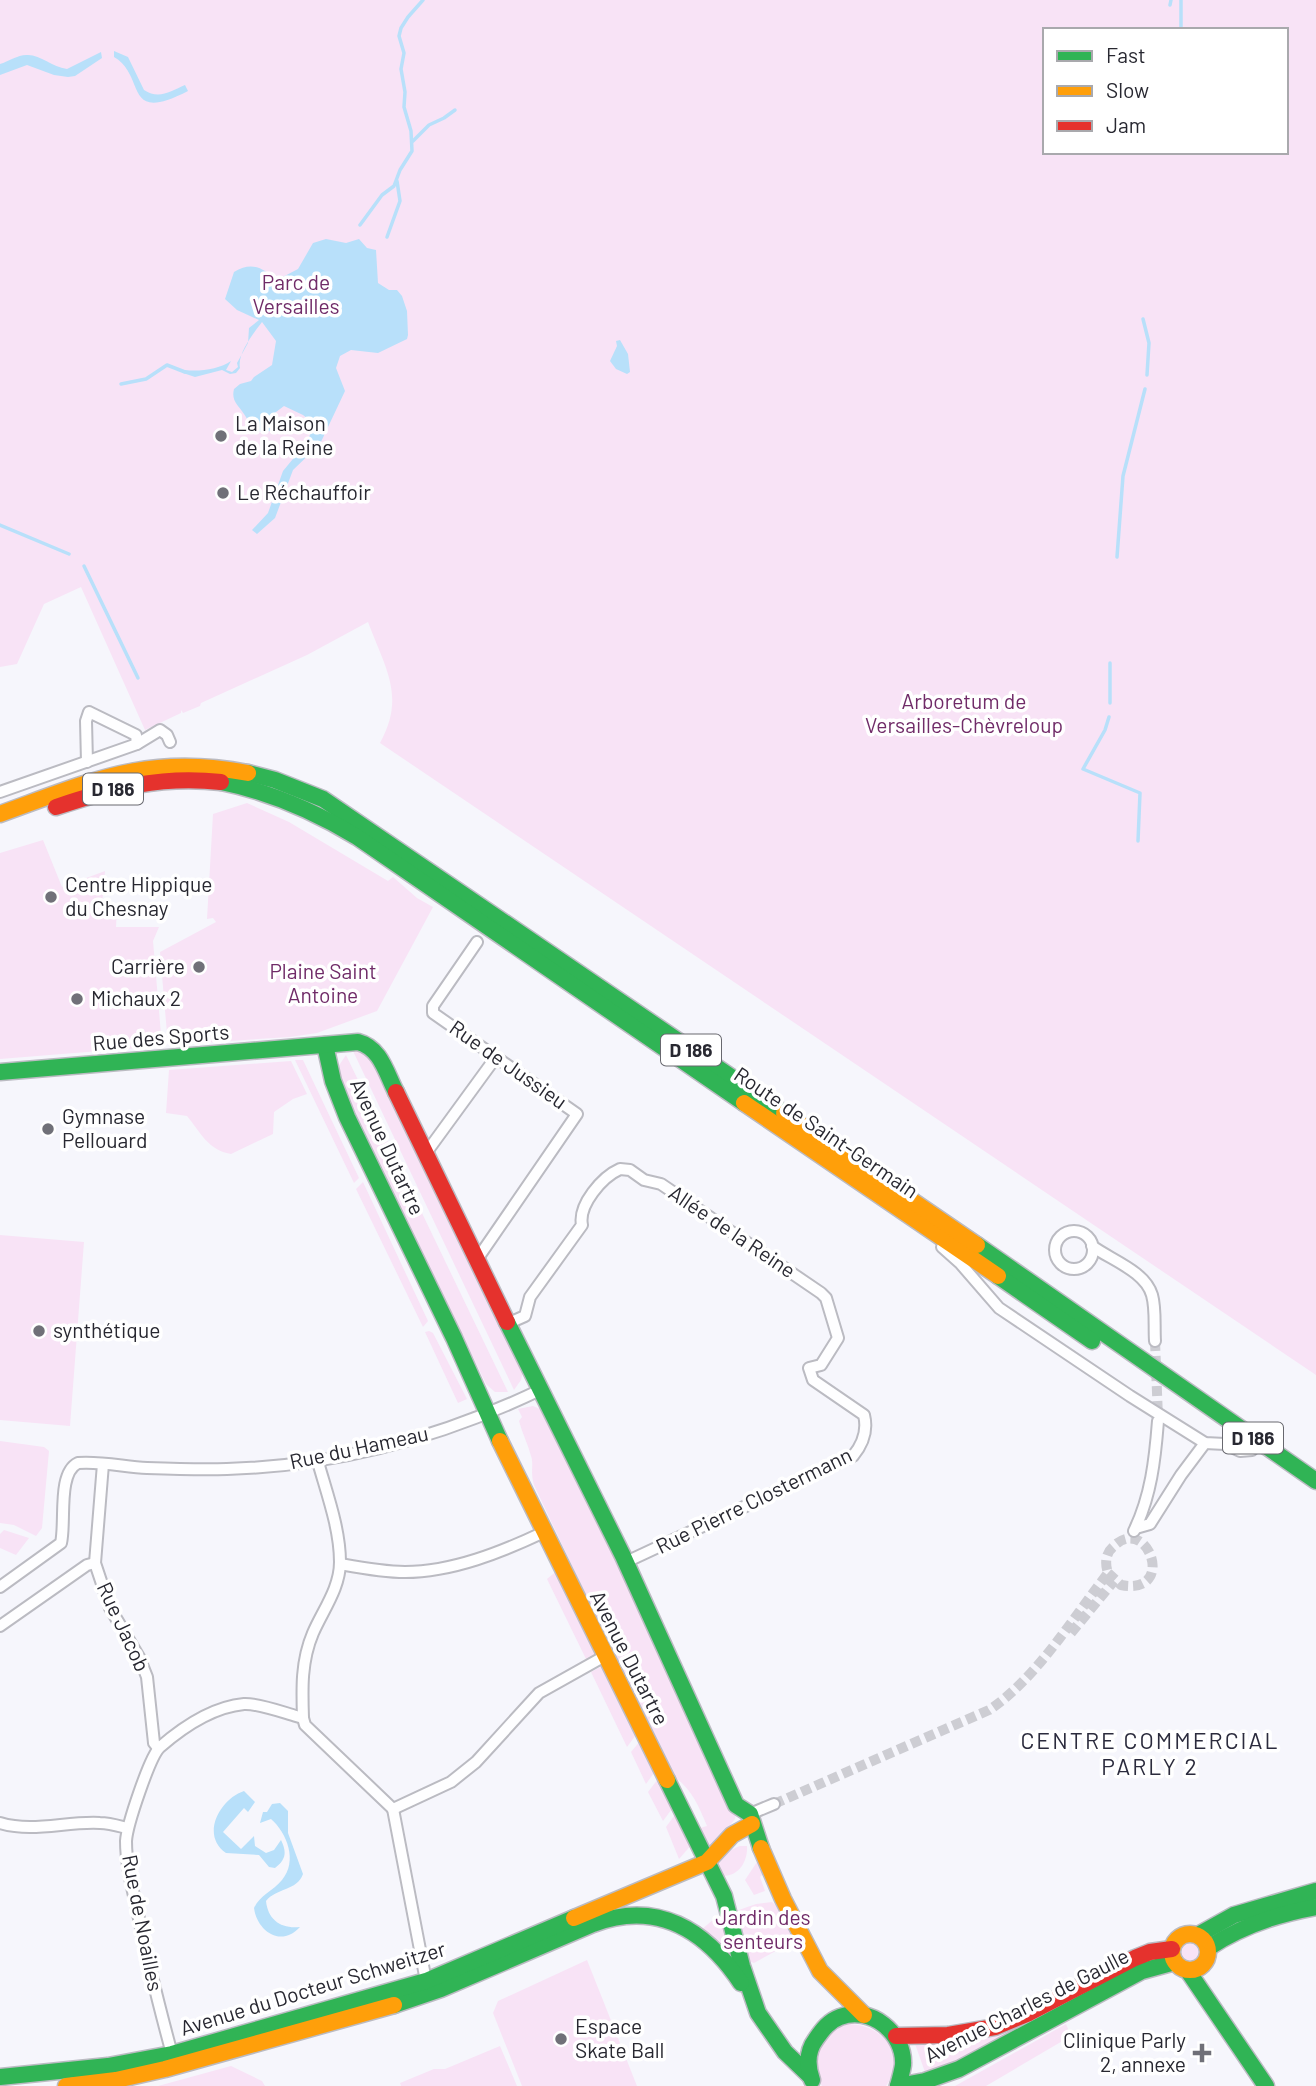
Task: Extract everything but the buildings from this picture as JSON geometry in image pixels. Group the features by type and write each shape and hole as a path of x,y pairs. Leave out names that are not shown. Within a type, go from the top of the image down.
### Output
{"main road":[{"name":"Route de Saint-Germain","path":"0,814 102,779 140,769 197,766 256,774 301,788 342,811 986,1251 1316,1481"},
{"name":"Route de Saint-Germain","path":"0,826 125,786 181,780 230,783 295,801 358,836 1316,1494"},
{"name":"Avenue Dutartre","path":"811,2082 785,2052 755,2007 727,1905 544,1532 366,1158 330,1073 325,1045 358,1042 376,1051 626,1562 736,1805 751,1819 783,1899 820,1971 864,2015 880,2021 896,2036"},
{"name":"Rue des Sports","path":"0,1072 325,1045"},
{"name":"Avenue du Docteur Schweitzer","path":"0,2077 90,2069 172,2054 426,1981 707,1863 732,1835 751,1819"},
{"name":"Avenue Charles de Gaulle","path":"1203,1941 1234,1915 1316,1891"},
{"name":"Avenue Charles de Gaulle","path":"1185,1961 1181,1936 1186,1934 1203,1941 1303,1909 1316,1908"},
{"name":"Avenue du Docteur Schweitzer","path":"66,2086 143,2075 397,2004 460,1981 601,1920 633,1914 670,1922 712,1947 731,1967 755,2007"},
{"path":"1203,1941 1209,1955 1185,1961 1266,2086"},
{"name":"Avenue Charles de Gaulle","path":"896,2036 948,2035 995,2027 1029,2013 1150,1952 1185,1961"},
{"name":"Avenue Charles de Gaulle","path":"898,2086 925,2081 959,2069 1142,1971 1185,1961"},
{"path":"811,2082 808,2063 816,2036 836,2018 864,2015"},
{"path":"896,2036 904,2066 898,2086"}],"street":[{"path":"87,762 86,721 89,712 136,735 137,744"},
{"path":"0,792 137,744 144,737 160,730 167,735 170,742"},
{"name":"Rue de Jussieu","path":"477,942 433,1006 433,1013 578,1114 478,1258"},
{"path":"426,1153 496,1057"},
{"name":"Allée de la Reine","path":"509,1323 525,1315 530,1297 582,1225 582,1210 605,1178 620,1169 630,1170 644,1180 661,1184 826,1298 838,1338 821,1365 809,1368 813,1380 864,1415 867,1426"},
{"path":"1088,1262 1093,1252 1087,1237 1073,1231 1062,1235 1056,1243 1055,1256 1062,1266 1078,1269 1088,1262 1108,1258"},
{"path":"936,1234 939,1245 960,1263 999,1308 1120,1390 1205,1443 1225,1444 1240,1451 1252,1450"},
{"path":"1092,1246 1141,1278 1149,1287 1154,1307 1155,1341"},
{"name":"Rue du Hameau","path":"0,1587 61,1544 68,1473 74,1465 87,1462 147,1468 227,1469 318,1462 431,1434 540,1390"},
{"path":"1158,1422 1153,1474 1148,1497 1135,1529 1150,1524 1205,1443"},
{"name":"Rue Pierre Clostermann","path":"626,1562 853,1456 861,1446 867,1426"},
{"path":"318,1462 335,1524 341,1564 334,1589 312,1634 306,1658 302,1681 303,1718 305,1725 393,1810 426,1981"},
{"name":"Rue Jacob","path":"103,1464 95,1563 110,1608 139,1657 147,1677 154,1743 158,1748"},
{"path":"341,1564 376,1571 425,1570 465,1563 544,1532"},
{"path":"0,1626 87,1565 95,1563"},
{"path":"393,1810 451,1782 476,1762 539,1693 605,1656"},
{"name":"Rue de Noailles","path":"172,2054 146,1956 127,1862 127,1828 158,1748 185,1726 212,1713 245,1703 303,1718"},
{"path":"751,1819 773,1809"},
{"path":"0,1823 15,1827 40,1827 103,1823 127,1828"}],"green space":[{"path":"0,0 1316,0 1316,1375 380,743 388,726 392,696 386,668 368,622 307,655 201,703 200,706 183,713 181,710 181,713 145,730 81,587 44,604 17,664 0,667"},
{"name":"Plaine Saint Antoine","path":"247,803 289,822 388,881 393,877 417,898 433,907 377,1011 317,1033 168,1045 160,952 216,922 213,918 207,919 213,814"},
{"path":"43,840 62,887 105,871 102,905 117,909 116,927 159,927 153,941 162,1046 0,1059 0,853"},
{"path":"353,1051 371,1055 523,1371 514,1390"},
{"path":"346,1055 508,1392 495,1392 486,1384 340,1080 338,1067"},
{"path":"295,1060 303,1060 359,1178 354,1183"},
{"path":"291,1061 307,1094 293,1099 274,1112 273,1134 231,1154 211,1145 187,1116 166,1113 169,1070"},
{"path":"363,1182 428,1321 423,1327 356,1189"},
{"name":"synthétique","path":"0,1235 84,1242 70,1426 0,1420"},
{"path":"425,1332 433,1333 467,1399 458,1403"},
{"path":"533,1406 547,1412 736,1813 735,1819 708,1853 693,1830 707,1826 700,1810 689,1790 670,1774 534,1485 532,1459 519,1421 522,1417 518,1409"},
{"path":"0,1441 44,1447 49,1451 42,1528 36,1536 14,1525 0,1523"},
{"path":"4,1530 29,1538 16,1555 0,1548 0,1534"},
{"path":"558,1570 599,1656 587,1661 547,1579"},
{"path":"604,1665 638,1732 627,1747 591,1672"},
{"path":"641,1740 656,1770 646,1784 631,1752"},
{"path":"658,1779 674,1806 663,1821 648,1792"},
{"path":"677,1812 692,1844 679,1859 666,1827"},
{"path":"740,1846 747,1846 744,1862 734,1873 723,1876 717,1869 720,1861"},
{"path":"759,1859 766,1871 760,1877 765,1891 754,1895 745,1880"},
{"name":"Jardin des senteurs","path":"772,1902 778,1907 794,1941 754,1963 749,1958 744,1958 733,1912"},
{"path":"723,1917 730,1953 701,1930 714,1919"},
{"path":"1191,1939 1200,1943 1204,1952 1200,1961 1191,1965 1182,1961 1178,1952 1182,1943"},
{"name":"Espace Skate Ball","path":"587,1960 637,2086 522,2086 493,2013 498,2001"},
{"path":"1142,1960 987,2050 926,2075 914,2041 944,2041"},
{"path":"848,2024 872,2029 888,2043 895,2063 886,2086 822,2086 815,2067 818,2049 830,2034"},
{"path":"1066,2024 1071,2036 986,2086 955,2086"},
{"path":"500,2046 517,2086 401,2086 400,2083 434,2069 445,2069"},
{"path":"231,2066 262,2081 265,2086 158,2086"}],"water":[{"path":"114,51 128,57 144,90 149,93 170,92 185,85 188,91 153,103 144,100 124,65 114,57"},
{"path":"101,52 102,58 75,76 54,75 27,65 0,75 0,64 25,55 67,69"},
{"path":"326,239 346,243 359,239 367,248 376,250 378,283 389,290 397,290 407,311 407,339 378,353 351,350 340,356 336,368 345,391 320,444 293,470 275,518 257,534 252,530 268,513 283,471 307,442 312,430 311,421 284,406 272,415 270,431 257,431 252,426 233,397 234,389 251,381 272,365 276,341 262,322 248,342 249,328 259,320 237,310 225,299 234,272 246,267 257,267 277,280 298,269 313,243"},
{"path":"620,340 628,354 630,372 627,374 616,369 610,361 617,346 616,341"},
{"path":"242,354 240,368 236,373 230,374 222,370 195,377 183,373 185,370 215,368 231,361 226,370 232,372 238,367 237,363"},
{"path":"244,1791 255,1802 248,1812 244,1808 223,1832 241,1849 254,1836 255,1846 266,1853 274,1850 281,1840 284,1856 275,1868 269,1867 259,1855 226,1853 214,1837 216,1818 221,1809 235,1795"},
{"path":"280,1803 288,1811 288,1833 303,1874 296,1884 266,1901 269,1913 277,1922 300,1927 285,1936 271,1934 265,1930 254,1908 282,1880 289,1864 290,1856 282,1832 271,1819 260,1823 263,1812 267,1812 272,1804"}],"waterway":[{"path":"360,225 382,195 394,186 412,151 411,131 404,107 405,92 401,69 404,53 399,36 408,17 423,0"},
{"path":"1170,5 1171,0"},
{"path":"1181,0 1181,28"},
{"path":"413,141 429,125 455,110"},
{"path":"387,237 400,201 397,181"},
{"path":"1143,319 1149,343 1147,375"},
{"path":"121,384 146,379 167,365 185,372"},
{"path":"1117,557 1123,476 1145,389"},
{"path":"0,525 69,554"},
{"path":"84,566 138,678"},
{"path":"1110,663 1110,703"},
{"path":"1109,717 1105,730 1083,769 1140,793 1138,841"}],"tunnel":[{"path":"1155,1341 1158,1418"},
{"path":"774,1804 989,1710 1022,1682 1068,1628 1108,1573 1106,1559 1113,1547 1125,1539 1137,1540 1146,1547 1151,1557 1149,1579 1138,1585 1121,1585 1108,1573"},
{"path":"1071,1633 1114,1581"}],"traffic: fast":[{"path":"248,773 275,780 323,799 784,1113"},
{"path":"221,782 292,804 357,837 744,1103"},
{"path":"0,1072 358,1042 377,1055 396,1092"},
{"path":"325,1045 333,1081 347,1117 454,1338 500,1441"},
{"path":"977,1245 1316,1481"},
{"path":"998,1276 1092,1341"},
{"path":"507,1322 623,1556 736,1805 750,1814 761,1848"},
{"path":"667,1780 724,1896 742,1966 758,2013 785,2052 810,2076"},
{"path":"1198,1935 1234,1915 1316,1891"},
{"path":"1208,1948 1233,1933 1260,1922 1316,1907"},
{"path":"394,2005 441,1989 593,1924 616,1917 658,1918 678,1924 712,1948 741,1983"},
{"path":"0,2077 108,2066 172,2054 426,1981 574,1918"},
{"path":"898,2086 925,2081 959,2069 1142,1971 1175,1962"},
{"path":"1188,1971 1266,2086"},
{"path":"812,2080 809,2054 813,2044 829,2023 851,2014 874,2018 884,2024 898,2042 903,2065 898,2086"}],"traffic: slow":[{"path":"0,814 92,782 149,769 212,768 248,773"},
{"path":"744,1103 998,1276"},
{"path":"784,1113 977,1245"},
{"path":"500,1441 667,1780"},
{"path":"574,1918 707,1862 732,1835 752,1824"},
{"path":"761,1848 783,1899 820,1971 864,2015"},
{"path":"1190,1934 1203,1939 1208,1952 1203,1965 1190,1970 1177,1965 1172,1952 1177,1939 1190,1934"},
{"path":"66,2086 116,2080 165,2069 394,2005"}],"traffic: jam":[{"path":"56,807 137,785 178,780 221,782"},
{"path":"396,1092 507,1322"},
{"path":"896,2036 948,2035 995,2027 1029,2013 1135,1958 1150,1952 1172,1949"}],"place":[{"name":"La Maison de la Reine","path":"221,436"},
{"name":"Le Réchauffoir","path":"223,493"},
{"name":"Centre Hippique du Chesnay","path":"51,897"},
{"name":"Carrière","path":"199,967"},
{"name":"Michaux 2","path":"77,999"},
{"name":"Gymnase Pellouard","path":"48,1129"},
{"name":"synthétique","path":"39,1331"},
{"name":"Espace Skate Ball","path":"561,2039"},
{"name":"Clinique Parly 2, annexe","path":"1202,2053"}],"district":[{"name":"CENTRE COMMERCIAL PARLY 2","path":"1150,1754"}],"park label":[{"name":"Parc de Versailles","path":"296,295"},
{"name":"Arboretum de Versailles-Chèvreloup","path":"964,714"}]}
